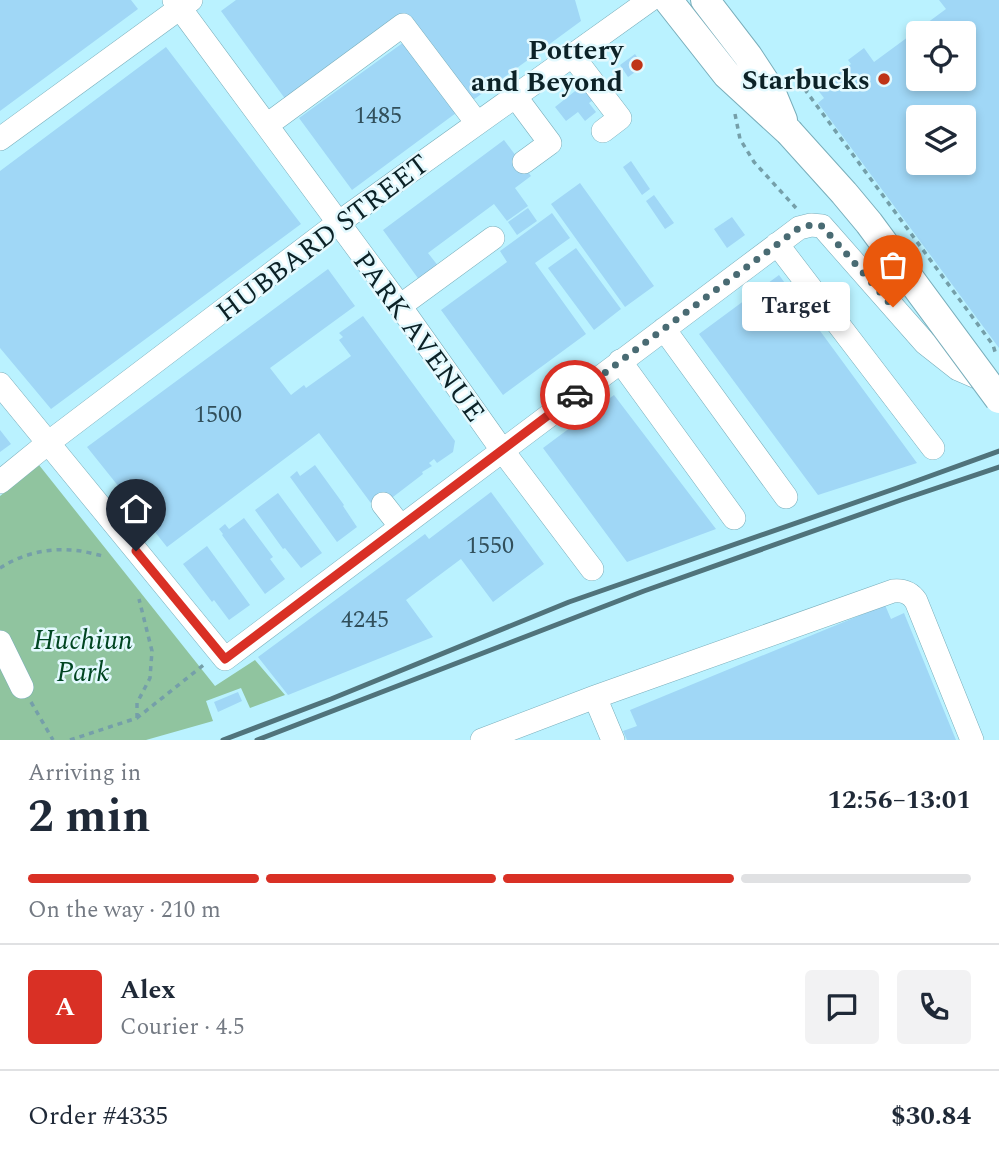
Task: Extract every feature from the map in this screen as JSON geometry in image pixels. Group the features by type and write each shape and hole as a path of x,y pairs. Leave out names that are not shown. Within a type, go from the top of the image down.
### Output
{"main road":[{"path":"668,0 727,75 789,132 869,223 999,399"},
{"path":"705,0 771,91 789,132"}],"street":[{"name":"HUBBARD STREET","path":"0,482 338,223 650,0"},
{"path":"0,139 182,3"},
{"name":"PARK AVENUE","path":"182,3 502,450 592,569"},
{"path":"267,125 403,25 477,123"},
{"path":"572,55 620,118 603,131"},
{"path":"515,96 550,143 524,162"},
{"path":"0,384 225,659 799,228 822,226 925,343 958,369 999,386"},
{"path":"400,306 493,237"},
{"path":"777,244 933,448"},
{"path":"664,329 786,497"},
{"path":"620,361 734,518"},
{"path":"383,504 401,527"},
{"path":"482,740 893,591 912,595 936,671 972,740"},
{"path":"0,642 22,687"},
{"path":"595,697 612,740"}],"path":[{"path":"821,74 806,92 993,345"},
{"path":"735,114 740,139 754,162 811,225"},
{"path":"0,568 32,554 55,549 103,556"},
{"path":"137,719 137,703 150,678 152,651 139,598"},
{"path":"70,740 137,719 206,663 225,659"},
{"path":"22,687 53,740"}],"green space":[{"name":"Huchiun Park","path":"39,465 215,686 255,660 285,695 250,708 241,688 206,701 213,721 146,740 0,740 0,496"}],"building":[{"path":"0,0 131,0 138,9 0,111"},
{"path":"236,0 575,0 581,21 469,103 405,14 286,100 221,11"},
{"path":"939,0 999,0 999,348 818,103 824,98 817,89 851,64 848,60 864,48 874,62 906,38 906,91 976,91 976,21 930,21 946,9"},
{"path":"404,42 456,113 352,190 299,118"},
{"path":"166,47 301,224 51,409 0,348 0,171"},
{"path":"635,54 644,66 628,77 620,65"},
{"path":"584,84 596,98 589,103 596,112 585,121 578,112 566,121 555,107"},
{"path":"504,140 531,176 515,188 528,206 507,221 494,204 428,253 439,267 420,281 383,230"},
{"path":"631,161 650,189 642,195 623,167"},
{"path":"580,183 654,286 625,307 551,204"},
{"path":"654,195 674,223 665,229 646,201"},
{"path":"528,208 537,221 517,235 508,222"},
{"path":"552,213 570,238 535,263 586,334 503,395 441,310 507,262 500,251"},
{"path":"732,217 745,235 727,248 714,229"},
{"path":"576,248 621,309 594,330 548,268"},
{"path":"328,269 355,306 270,368 291,395 304,385 306,388 351,356 339,340 343,337 339,333 363,316 455,441 453,452 437,463 434,459 429,463 432,466 422,472 423,474 376,510 319,433 167,547 87,447"},
{"path":"779,275 917,463 818,495 699,334"},
{"path":"614,395 716,529 627,562 543,448"},
{"path":"0,430 11,444 0,452"},
{"path":"315,465 357,527 337,542 290,477 297,471 300,476"},
{"path":"491,492 544,564 493,602 461,559 406,600 433,637 288,695 258,657 425,534 429,539"},
{"path":"278,493 322,553 301,568 285,548 283,549 255,510"},
{"path":"244,518 273,557 270,559 285,579 265,594 219,529 225,524 229,529"},
{"path":"207,546 250,605 229,620 183,564"},
{"path":"885,605 891,619 904,613 956,740 627,740 623,731 637,726 630,710"},
{"path":"238,692 242,701 218,712 214,702"}],"railway":[{"path":"223,740 569,602 999,451"},
{"path":"257,740 644,591 999,467"}],"way so far":[{"path":"575,395 799,228 822,226 893,307"}],"place":[{"name":"Pottery and Beyond","path":"637,65"},
{"name":"Starbucks","path":"884,79"},
{"name":"Target","path":"893,307"}],"route":[{"path":"136,551 225,659 575,395"}]}
